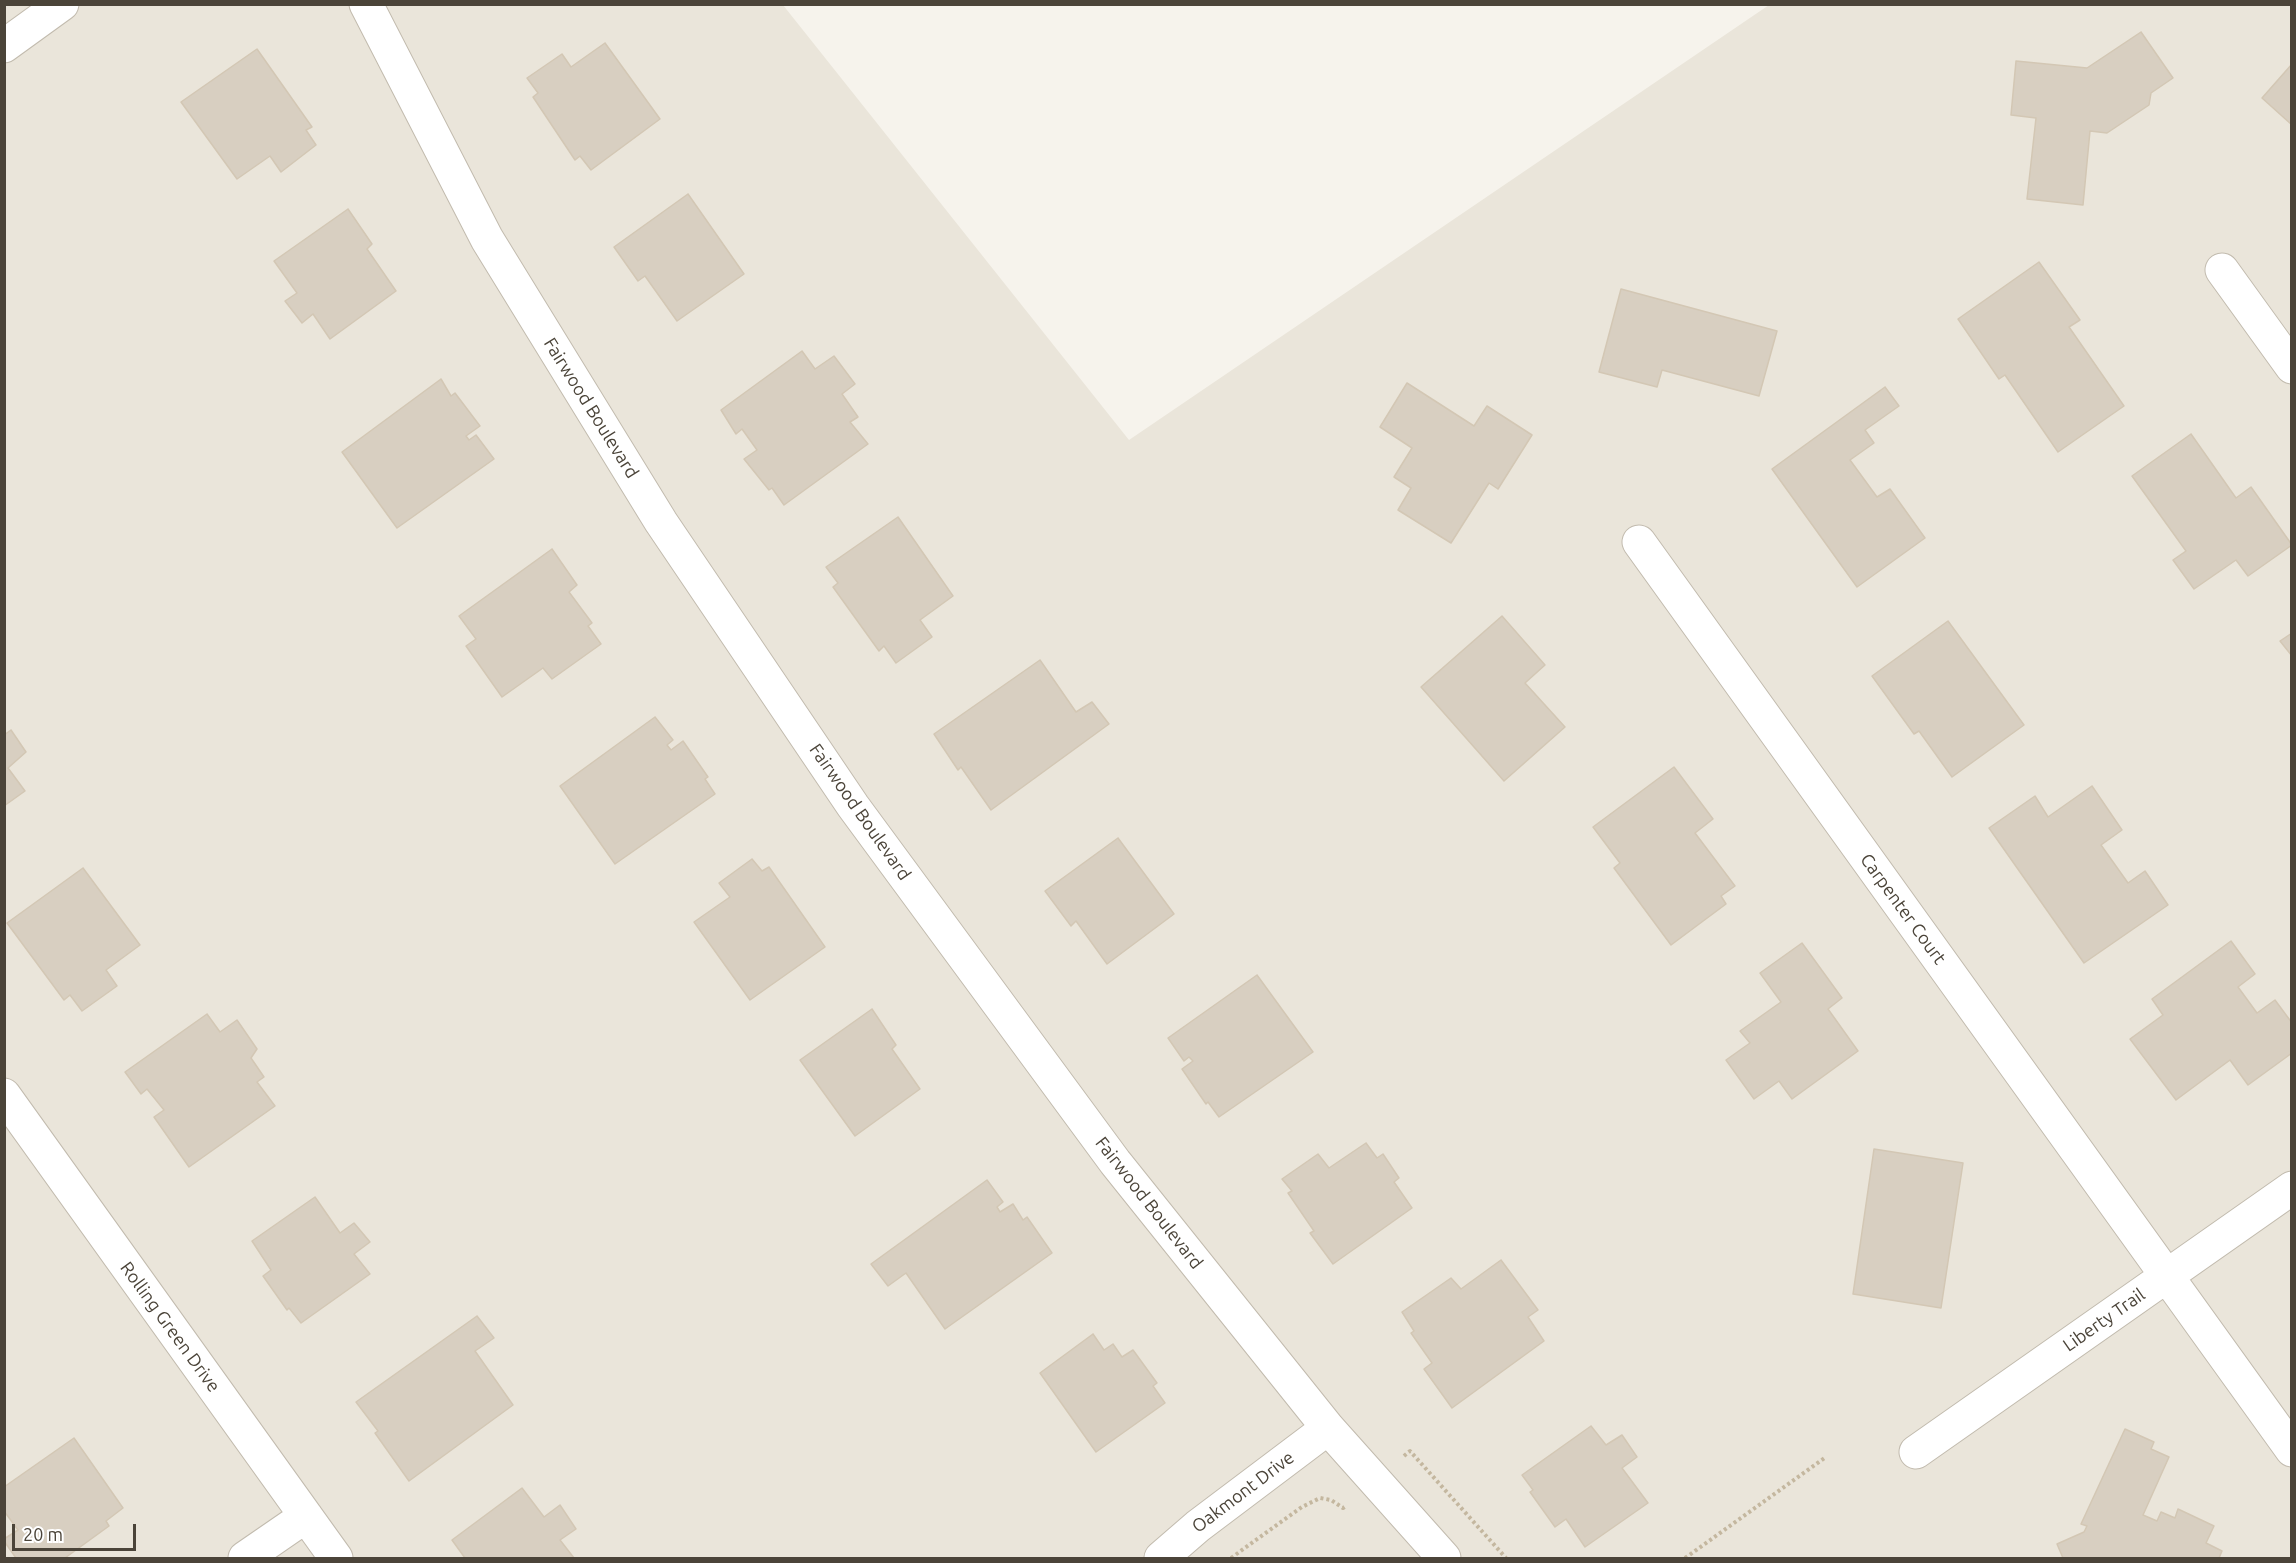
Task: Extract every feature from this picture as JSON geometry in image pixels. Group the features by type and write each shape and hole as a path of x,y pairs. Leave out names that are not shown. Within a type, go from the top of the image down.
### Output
{"street":[{"path":"4,46 62,4"},
{"name":"Fairwood Boulevard","path":"366,4 487,239 661,522 847,797 1115,1162 1328,1428 1444,1558"},
{"path":"2222,270 2292,367"},
{"name":"Carpenter Court","path":"1640,542 2292,1450"},
{"name":"Rolling Green Drive","path":"4,1095 336,1558"},
{"name":"Liberty Trail","path":"1916,1452 2292,1188"},
{"name":"Oakmont Drive","path":"1161,1558 1198,1526 1328,1428"},
{"path":"245,1558 306,1516"}],"path":[{"path":"1397,1462 1410,1451 1506,1558"},
{"path":"1685,1558 1826,1457"},
{"path":"1231,1558 1302,1507 1320,1498 1331,1500 1343,1508 1349,1503"}],"shaded area":[{"path":"5,5 783,5 1129,440 1769,5 2291,5 2291,1558 5,1558"}],"building":[{"path":"2141,32 2173,78 2151,93 2149,105 2107,133 2090,131 2083,205 2027,199 2036,118 2011,115 2016,61 2087,68"},
{"path":"605,43 660,119 591,170 580,156 575,160 533,97 538,93 527,78 562,54 571,67"},
{"path":"257,49 312,127 306,130 316,145 281,172 270,156 237,179 181,102"},
{"path":"2292,64 2292,125 2262,98"},
{"path":"688,194 744,274 677,321 645,276 638,281 614,247"},
{"path":"348,209 372,244 367,249 396,291 330,339 313,314 302,323 285,301 297,293 274,261"},
{"path":"2039,262 2080,320 2069,327 2124,406 2058,452 2005,375 1999,379 1958,319"},
{"path":"1621,289 1777,331 1759,396 1662,370 1657,387 1599,372"},
{"path":"802,351 815,369 834,356 855,384 842,394 858,417 850,422 868,444 784,505 772,488 769,490 744,459 757,450 742,429 736,434 721,410"},
{"path":"441,379 451,396 455,393 480,426 466,436 469,440 476,435 494,459 397,528 342,452"},
{"path":"1407,383 1474,426 1487,406 1532,435 1498,489 1489,483 1451,543 1398,510 1411,488 1394,477 1412,448 1380,427"},
{"path":"1885,387 1899,406 1865,430 1874,443 1850,460 1877,497 1890,489 1925,538 1857,587 1772,469"},
{"path":"2191,434 2236,498 2251,487 2292,545 2248,576 2236,560 2194,589 2173,560 2186,551 2132,476"},
{"path":"898,517 953,596 920,620 932,637 896,663 884,646 879,651 833,587 838,583 826,567"},
{"path":"552,549 577,585 569,592 592,623 588,626 601,644 552,679 543,668 502,697 466,646 476,639 459,616"},
{"path":"1502,616 1545,665 1525,683 1565,727 1504,781 1421,687"},
{"path":"1948,621 2024,725 1952,777 1919,731 1914,734 1872,676"},
{"path":"2292,633 2292,656 2280,641"},
{"path":"1040,660 1076,712 1092,702 1109,724 991,810 961,767 958,770 934,734"},
{"path":"655,717 673,740 667,745 671,750 683,741 708,777 705,779 715,794 615,864 560,786"},
{"path":"11,730 26,752 8,768 25,791 4,806 4,735"},
{"path":"1674,767 1713,819 1695,833 1735,886 1721,896 1726,904 1671,945 1614,868 1620,863 1593,827"},
{"path":"2092,786 2122,830 2101,845 2128,883 2145,871 2168,905 2084,963 1989,828 2035,796 2048,817"},
{"path":"1118,838 1174,914 1107,964 1076,921 1071,926 1045,891"},
{"path":"752,859 762,871 769,867 825,947 750,1000 694,922 730,897 719,883"},
{"path":"83,868 140,945 106,970 117,986 82,1011 70,995 64,1000 7,923"},
{"path":"2231,941 2255,974 2238,987 2257,1013 2275,1000 2292,1023 2292,1053 2248,1085 2230,1060 2176,1100 2130,1039 2163,1015 2152,999"},
{"path":"1802,943 1842,998 1828,1009 1858,1051 1792,1099 1779,1081 1754,1099 1726,1060 1750,1043 1740,1031 1781,1002 1760,973"},
{"path":"1257,975 1313,1052 1219,1117 1208,1102 1206,1104 1182,1069 1193,1061 1189,1057 1184,1061 1168,1038"},
{"path":"872,1009 896,1045 892,1049 920,1089 855,1136 800,1060"},
{"path":"207,1014 220,1032 237,1020 257,1049 251,1058 264,1077 257,1082 275,1106 189,1167 154,1117 164,1110 147,1089 141,1094 125,1072"},
{"path":"1366,1143 1377,1158 1383,1154 1399,1178 1394,1182 1412,1208 1333,1264 1310,1233 1314,1231 1288,1193 1292,1191 1282,1179 1318,1154 1329,1168"},
{"path":"1874,1149 1963,1163 1941,1308 1853,1294"},
{"path":"987,1180 1003,1202 997,1207 1000,1212 1013,1204 1023,1220 1027,1217 1052,1253 945,1329 906,1273 888,1286 871,1264"},
{"path":"315,1197 340,1233 354,1223 370,1242 354,1254 370,1274 301,1323 289,1308 287,1310 263,1276 271,1270 252,1241"},
{"path":"1501,1260 1538,1310 1528,1317 1544,1341 1452,1408 1424,1369 1432,1363 1411,1333 1414,1331 1402,1312 1451,1278 1461,1289"},
{"path":"477,1316 494,1338 475,1351 513,1405 409,1481 375,1433 378,1431 356,1402"},
{"path":"1093,1334 1104,1350 1113,1344 1122,1357 1133,1350 1157,1383 1153,1386 1165,1403 1096,1452 1040,1373"},
{"path":"1591,1426 1606,1445 1622,1435 1637,1457 1622,1468 1648,1503 1585,1547 1566,1519 1555,1527 1530,1492 1533,1490 1522,1475"},
{"path":"2125,1429 2154,1442 2151,1449 2169,1457 2143,1515 2157,1521 2161,1512 2175,1518 2178,1509 2214,1526 2206,1543 2222,1551 2219,1558 2063,1558 2057,1544 2084,1532 2087,1526 2081,1524"},
{"path":"74,1438 123,1508 106,1521 109,1526 65,1558 16,1558 4,1541 18,1530 4,1511 4,1487"},
{"path":"522,1488 544,1517 560,1505 576,1529 560,1540 574,1558 465,1558 452,1540"}]}
